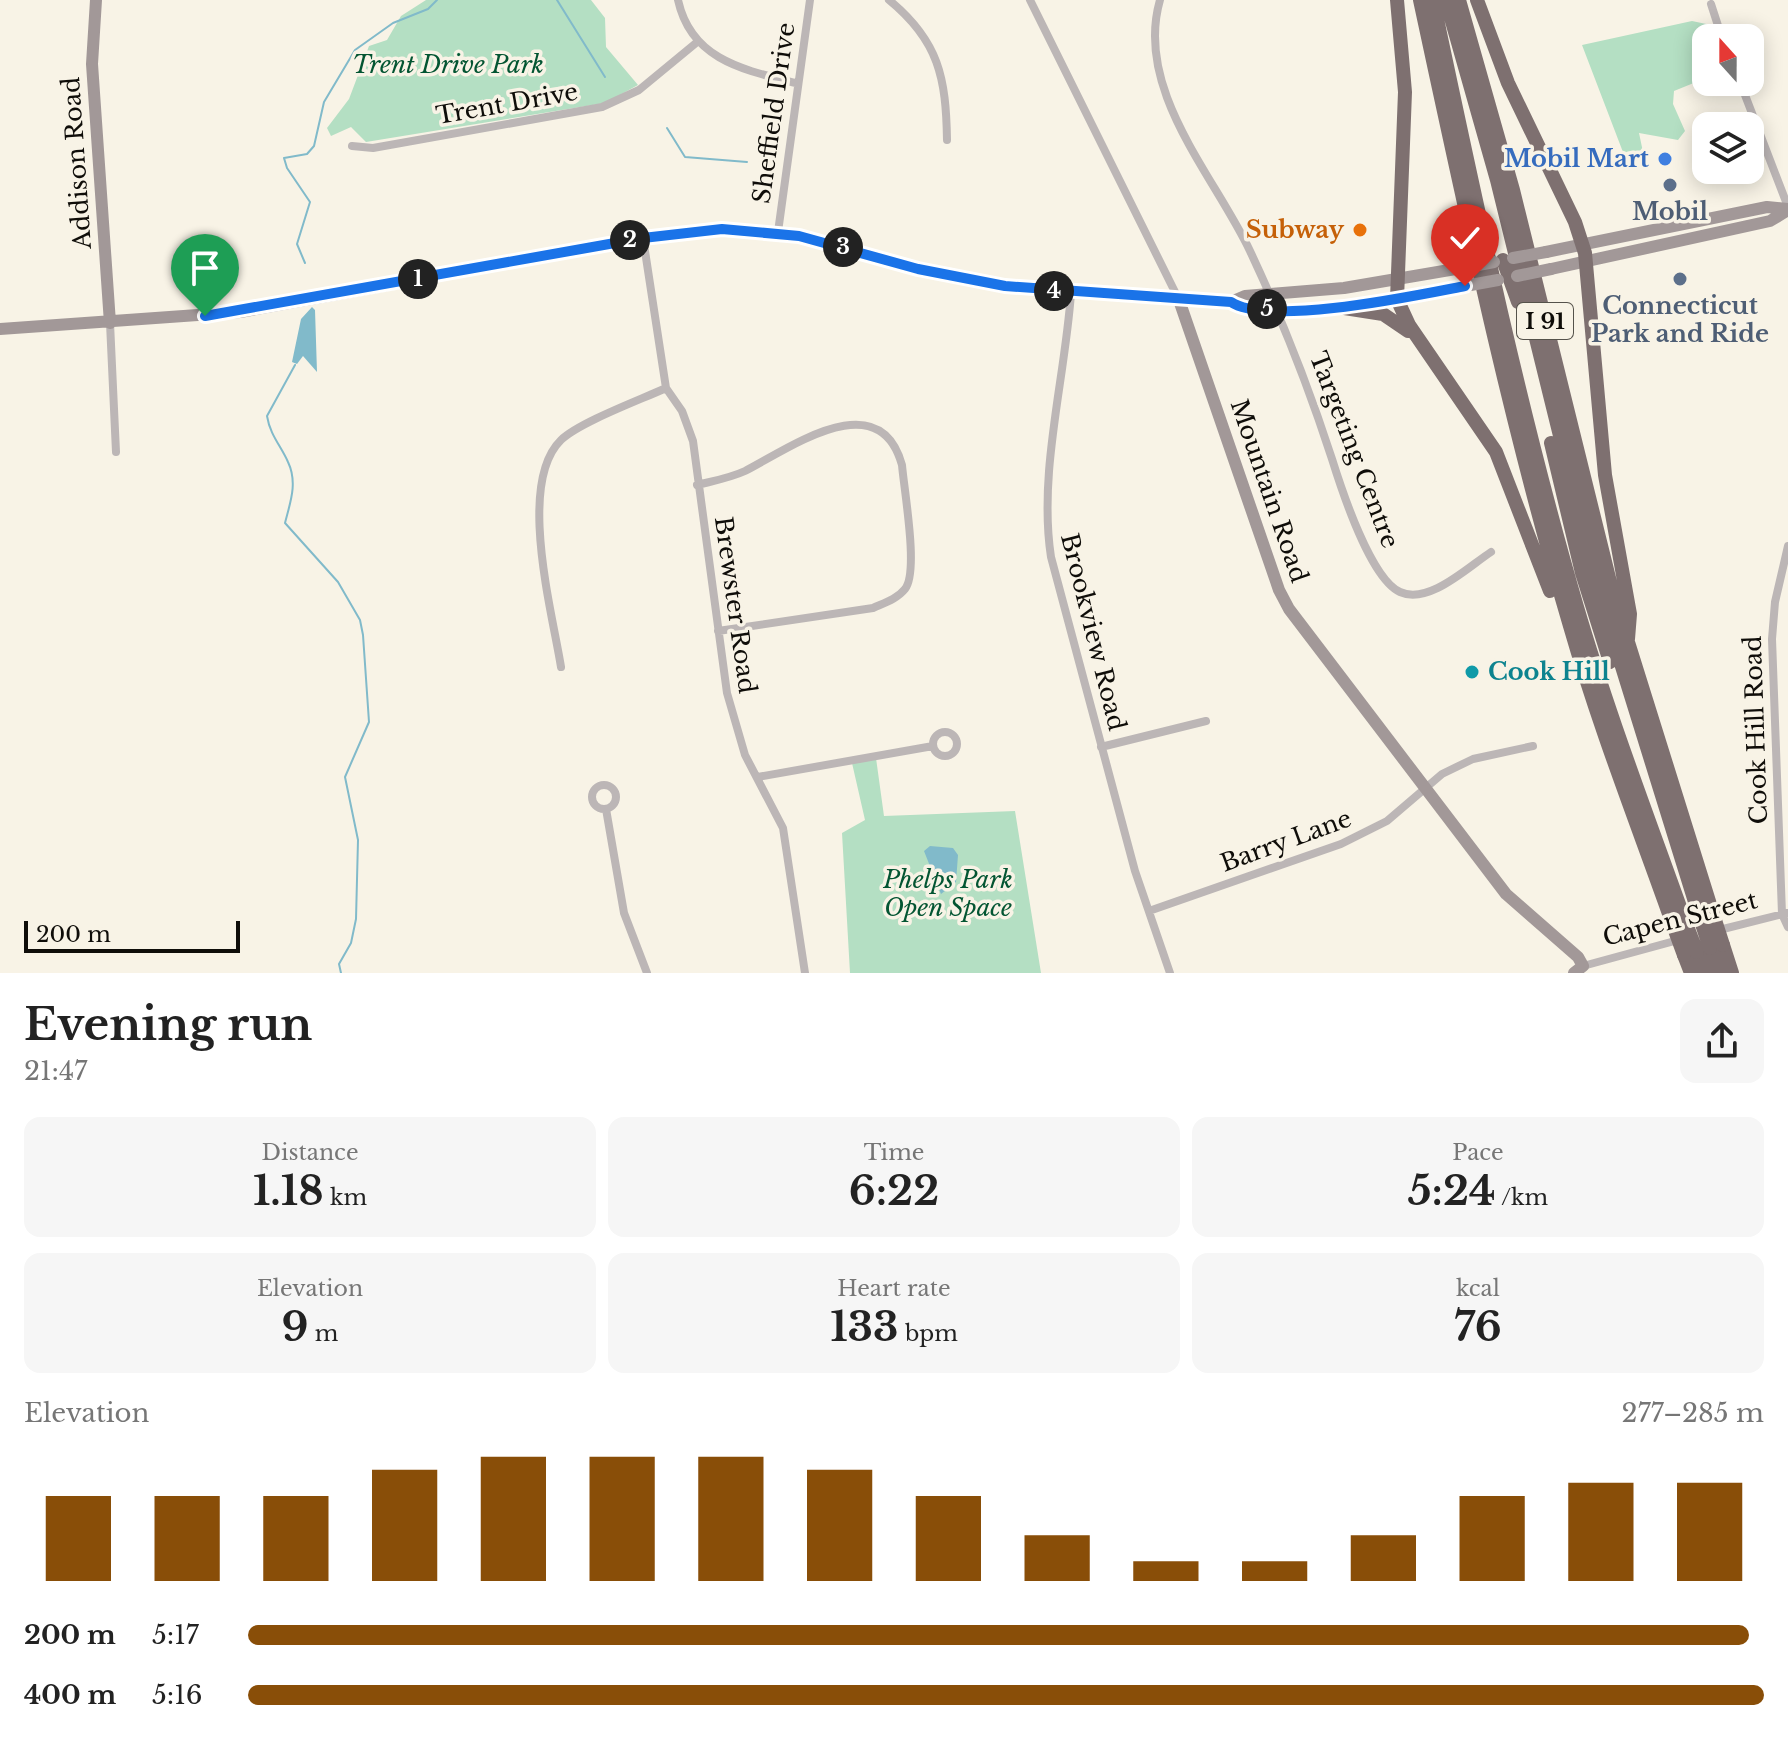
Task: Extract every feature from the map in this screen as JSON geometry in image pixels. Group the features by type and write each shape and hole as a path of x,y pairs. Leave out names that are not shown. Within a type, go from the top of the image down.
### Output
{"highway":[{"path":"1397,0 1405,92 1395,281 1397,299 1417,337 1473,414 1502,463 1559,618 1574,640"},
{"name":"I 91","path":"1420,0 1461,193 1542,527 1574,640 1703,950 1732,973"},
{"path":"1433,0 1472,184 1558,538 1598,676 1641,798 1693,920"},
{"path":"1446,0 1497,180 1597,586 1667,812 1693,920"},
{"name":"I 91","path":"1459,0 1516,203 1693,920 1703,950 1691,973"},
{"path":"1477,0 1508,83 1583,245 1587,262 1605,475 1630,614 1627,643"},
{"path":"1503,260 1507,278 1505,290 1584,609 1641,798"},
{"path":"1507,278 1515,289 1593,611 1625,706 1667,812"},
{"path":"1338,307 1383,314 1417,337"},
{"path":"1703,950 1704,973"},
{"path":"1703,950 1718,973"}],"main road":[{"name":"Addison Road","path":"96,0 92,64 110,323"},
{"path":"1231,302 1245,296 1395,281 1772,206 1788,209"},
{"path":"0,329 240,312 643,238 722,229 778,232 956,277 1071,293 1231,302 1243,308 1338,307 1397,299 1650,249 1774,220 1788,209"},
{"path":"1722,216 1725,232"},
{"path":"1647,231 1650,249"},
{"path":"1336,289 1338,307"},
{"name":"Mountain Road","path":"1179,300 1279,590 1302,629 1506,894 1536,924 1571,949 1579,969"}],"street":[{"path":"678,0 696,43 747,71 796,83"},
{"name":"Sheffield Drive","path":"778,232 796,83 810,0"},
{"path":"889,0 912,19 932,47 945,86 947,140"},
{"name":"Mountain Road","path":"1030,0 1179,300"},
{"name":"Targeting Centre","path":"1160,0 1157,53 1165,92 1186,140 1244,240 1307,378 1347,500 1384,579 1401,593 1425,593 1491,552"},
{"path":"1711,4 1717,24"},
{"name":"Trent Drive","path":"352,146 373,148 602,107 639,90 696,43"},
{"path":"1745,96 1788,209"},
{"name":"Brewster Road","path":"643,238 666,388 682,411 693,441 733,721 745,755 783,828 805,973"},
{"name":"Brookview Road","path":"1071,293 1067,353 1045,519 1051,557 1101,747 1170,973"},
{"path":"110,323 116,452"},
{"path":"561,667 539,525 539,489 546,460 562,439 666,388"},
{"path":"697,485 745,471 827,429 853,425 873,427 888,438 898,450 902,465 911,569 907,588 892,600 873,608 718,631"},
{"name":"Cook Hill Road","path":"1785,914 1772,639 1775,602 1788,546"},
{"path":"1101,747 1206,721"},
{"path":"758,777 933,746"},
{"name":"Barry Lane","path":"1149,911 1371,831 1426,790 1442,774 1473,759 1533,746"},
{"path":"606,809 624,913 647,973"},
{"path":"1785,914 1788,927"},
{"name":"Capen Street","path":"1579,969 1785,914"}],"green space":[{"name":"Trent Drive Park","path":"426,0 591,0 605,18 606,47 638,85 605,103 366,142 351,127 331,136 327,128 349,99 369,46 387,40 401,16"},
{"path":"1692,21 1706,24 1692,24 1692,84 1674,91 1673,104 1685,131 1678,140 1639,133 1643,152 1626,160 1582,45"},
{"name":"Phelps Park Open Space","path":"876,758 884,816 1015,811 1041,973 850,973 842,833 865,820 852,763"}],"water":[{"path":"312,307 315,310 317,372 303,356 297,364 292,362 301,319"},
{"path":"930,846 953,848 958,855 956,882 941,894 924,851"}],"waterway":[{"path":"305,263 297,244 310,202 287,168 284,158 307,154 314,146 324,102 355,50 393,23 428,9 437,0"},
{"path":"557,0 605,77"},
{"path":"667,128 685,157 747,162"},
{"path":"295,365 267,416 291,470 292,493 285,523 338,582 360,620 363,635 369,722 345,777 358,840 356,919 351,943 339,964 341,973"}],"place":[{"name":"Mobil Mart","path":"1665,159"},
{"name":"Mobil","path":"1670,185"},
{"name":"Subway","path":"1360,230"},
{"name":"Connecticut Park and Ride","path":"1680,279"},
{"name":"Cook Hill","path":"1472,672"}],"route":[{"path":"205,316 678,232 722,229 799,236 918,269 1005,286 1231,302 1247,308 1338,307 1465,286"}]}
